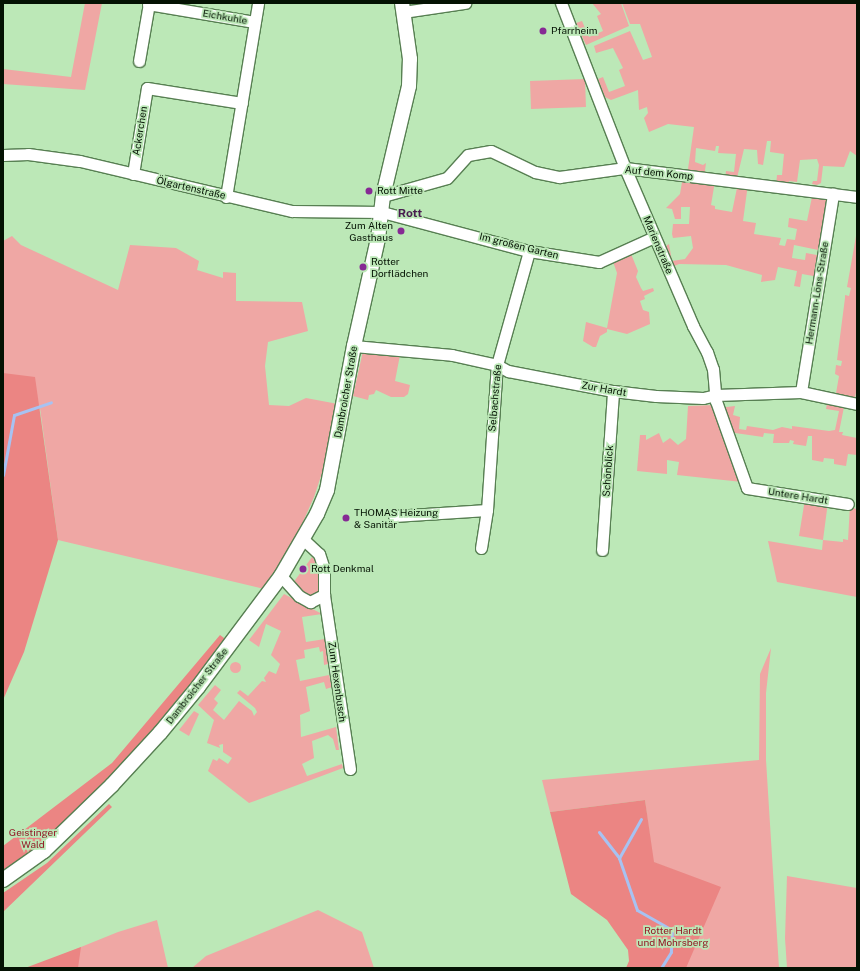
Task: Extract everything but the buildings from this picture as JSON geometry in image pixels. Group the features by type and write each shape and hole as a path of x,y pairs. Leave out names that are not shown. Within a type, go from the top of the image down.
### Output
{"street":[{"name":"Eichkuhle","path":"226,197 258,3"},
{"path":"402,7 465,3"},
{"name":"Marienstraße","path":"562,3 625,168 693,326 707,352 713,369 716,395 747,488"},
{"name":"Eichkuhle","path":"148,4 254,22"},
{"path":"139,61 148,4"},
{"name":"Dambroicher Straße","path":"3,880 44,851 112,784 160,733 198,687 281,576 303,540 327,490 354,346 382,212 383,196 408,86 410,59 402,7"},
{"name":"Ackerchen","path":"133,174 147,88 242,103"},
{"name":"Auf dem Komp","path":"383,196 447,178 468,155 491,151 535,172 559,177 625,168 857,197"},
{"name":"Ölgartenstraße","path":"3,155 28,154 62,158 292,211 382,212"},
{"name":"Hermann-Löns-Straße","path":"801,392 833,194"},
{"name":"Im großen Garten","path":"382,212 530,251 599,262 654,237"},
{"name":"Selbachstraße","path":"481,548 487,510 496,365 530,251"},
{"name":"Zur Hardt","path":"354,346 452,355 496,365 508,371 613,391 687,398 716,395 801,392 857,404"},
{"name":"Schönblick","path":"602,550 613,391"},
{"name":"Untere Hardt","path":"747,488 848,504"},
{"path":"394,516 487,510"},
{"name":"Zum Hexenbusch","path":"303,540 319,554 324,569 324,595 350,769"},
{"path":"281,576 299,596 310,602 324,595"}],"green space":[{"path":"85,3 102,3 85,90 3,84 3,69 71,77"},
{"path":"592,3 621,3 629,26 586,45 576,23 582,21 589,37 603,31 597,16 601,14"},
{"path":"622,3 857,3 857,156 850,151 844,167 823,166 821,183 817,185 812,184 813,181 817,181 819,165 817,159 800,160 797,182 789,181 787,188 776,186 777,175 782,175 784,154 770,152 771,141 767,141 763,165 758,164 757,150 744,149 736,182 725,181 726,171 734,172 736,154 718,153 719,146 716,146 715,151 696,148 695,162 703,165 706,163 704,178 687,176 694,127 668,124 649,132 644,118 648,113 647,107 639,110 638,90 611,100 605,97 598,79 603,77 609,92 625,86 619,70 623,68 613,48 596,53 594,46 630,31 643,60 652,57 640,24 630,24"},
{"path":"585,79 586,107 531,109 530,81"},
{"path":"683,176 715,181 711,205 715,206 715,209 732,212 738,183 748,184 743,221 756,223 754,234 781,238 779,245 785,246 787,239 795,240 797,229 788,227 789,218 807,221 813,192 832,195 823,251 794,245 792,258 805,260 806,253 822,256 819,277 802,274 800,287 794,286 797,271 778,267 775,280 761,282 762,275 726,265 679,264 672,267 660,250 669,244 672,261 685,259 693,248 691,236 673,238 672,234 673,224 689,224 690,207 681,207 681,219 675,219 672,209 666,208 680,194"},
{"path":"12,236 21,245 118,290 130,245 176,248 199,261 197,270 223,278 223,272 236,273 236,301 302,302 308,331 268,342 265,366 269,405 289,406 306,398 338,404 325,464 314,497 298,533 264,589 58,540 40,408 3,494 3,241"},
{"path":"856,236 857,388 854,402 835,399 839,376 835,374 836,365 841,366 842,361 837,360 845,295 849,296 851,288 847,287"},
{"path":"629,249 638,271 636,277 641,288 643,291 653,288 654,291 644,296 645,299 640,301 643,310 649,312 650,324 627,334 607,329 607,332 600,336 596,347 593,347 583,341 586,322 607,328 617,273 611,256"},
{"path":"363,351 400,355 395,381 410,385 408,394 404,397 391,397 376,390 374,394 369,395 368,400 353,396"},
{"path":"3,373 35,377 58,540 24,652 3,700"},
{"path":"828,399 845,402 839,432 843,432 842,435 857,438 857,455 848,454 846,466 834,464 834,459 824,458 823,462 812,460 812,436 808,436 806,446 793,444 794,441 790,440 789,443 773,443 774,434 764,433 763,437 728,432 719,408 735,406 733,415 740,417 739,429 746,430 747,426 773,430 782,427 792,429 792,426 829,431 835,430 839,411 826,409"},
{"path":"714,405 742,482 677,475 679,462 667,460 667,474 637,471 640,435 646,435 646,440 659,433 663,443 670,438 678,445 686,439 688,406"},
{"path":"805,499 828,502 823,540 799,536"},
{"path":"850,505 857,510 857,597 777,582 768,541 822,550 823,540 843,542 843,539 848,540"},
{"path":"312,557 316,561 321,588 316,595 310,597 299,591 293,583"},
{"path":"284,594 322,614 302,617 306,642 325,639 328,664 324,665 323,651 320,652 319,647 304,650 305,658 296,660 300,681 329,675 332,687 326,689 324,682 306,687 310,711 300,715 301,737 336,727 339,750 336,750 333,739 328,735 312,741 314,758 302,764 307,776 342,764 343,768 249,803 208,771 213,759 217,761 219,758 228,764 232,758 223,752 223,744 219,745 220,748 207,743 214,720 198,705 215,685 221,690 214,699 218,703 213,710 224,720 239,701 252,711 254,716 257,712 255,708 237,693 240,690 248,696 262,681 266,682 264,678 269,671 276,674 280,664 271,655 281,631 266,624 259,647 249,640"},
{"name":"Geistinger Wald","path":"220,635 228,641 184,699 82,809 38,848 3,871 3,846 112,763"},
{"name":"Rotter Hardt und Mohrsberg","path":"771,648 766,693 766,760 779,968 635,968 643,876 721,888 653,862 645,800 550,812 542,780 759,760 760,674"},
{"path":"235,661 239,663 241,667 239,671 235,673 231,671 229,667 231,663"},
{"path":"194,711 199,714 189,736 179,730"},
{"name":"Rotter Hardt und Mohrsberg","path":"645,800 654,862 721,887 686,968 626,968 629,961 628,950 607,920 571,894 550,812"},
{"path":"109,804 112,807 3,912 3,893 47,863"},
{"path":"787,876 857,888 857,968 787,968 785,938"},
{"path":"318,910 362,932 374,968 192,968 206,956"},
{"path":"157,920 168,968 29,968 118,932"},
{"path":"81,947 78,968 25,968"}],"waterway":[{"path":"3,475 14,415 51,402"},
{"path":"641,819 619,858 637,910 672,930 671,952 661,968"},
{"path":"599,832 619,858"}],"place":[{"name":"Pfarrheim","path":"543,31"},
{"name":"Rott Mitte","path":"369,191"},
{"name":"Zum Alten Gasthaus","path":"401,231"},
{"name":"Rotter Dorflädchen","path":"363,267"},
{"name":"THOMAS Heizung & Sanitär","path":"346,518"},
{"name":"Rott Denkmal","path":"303,569"}],"district":[{"name":"Rott","path":"410,214"}]}
